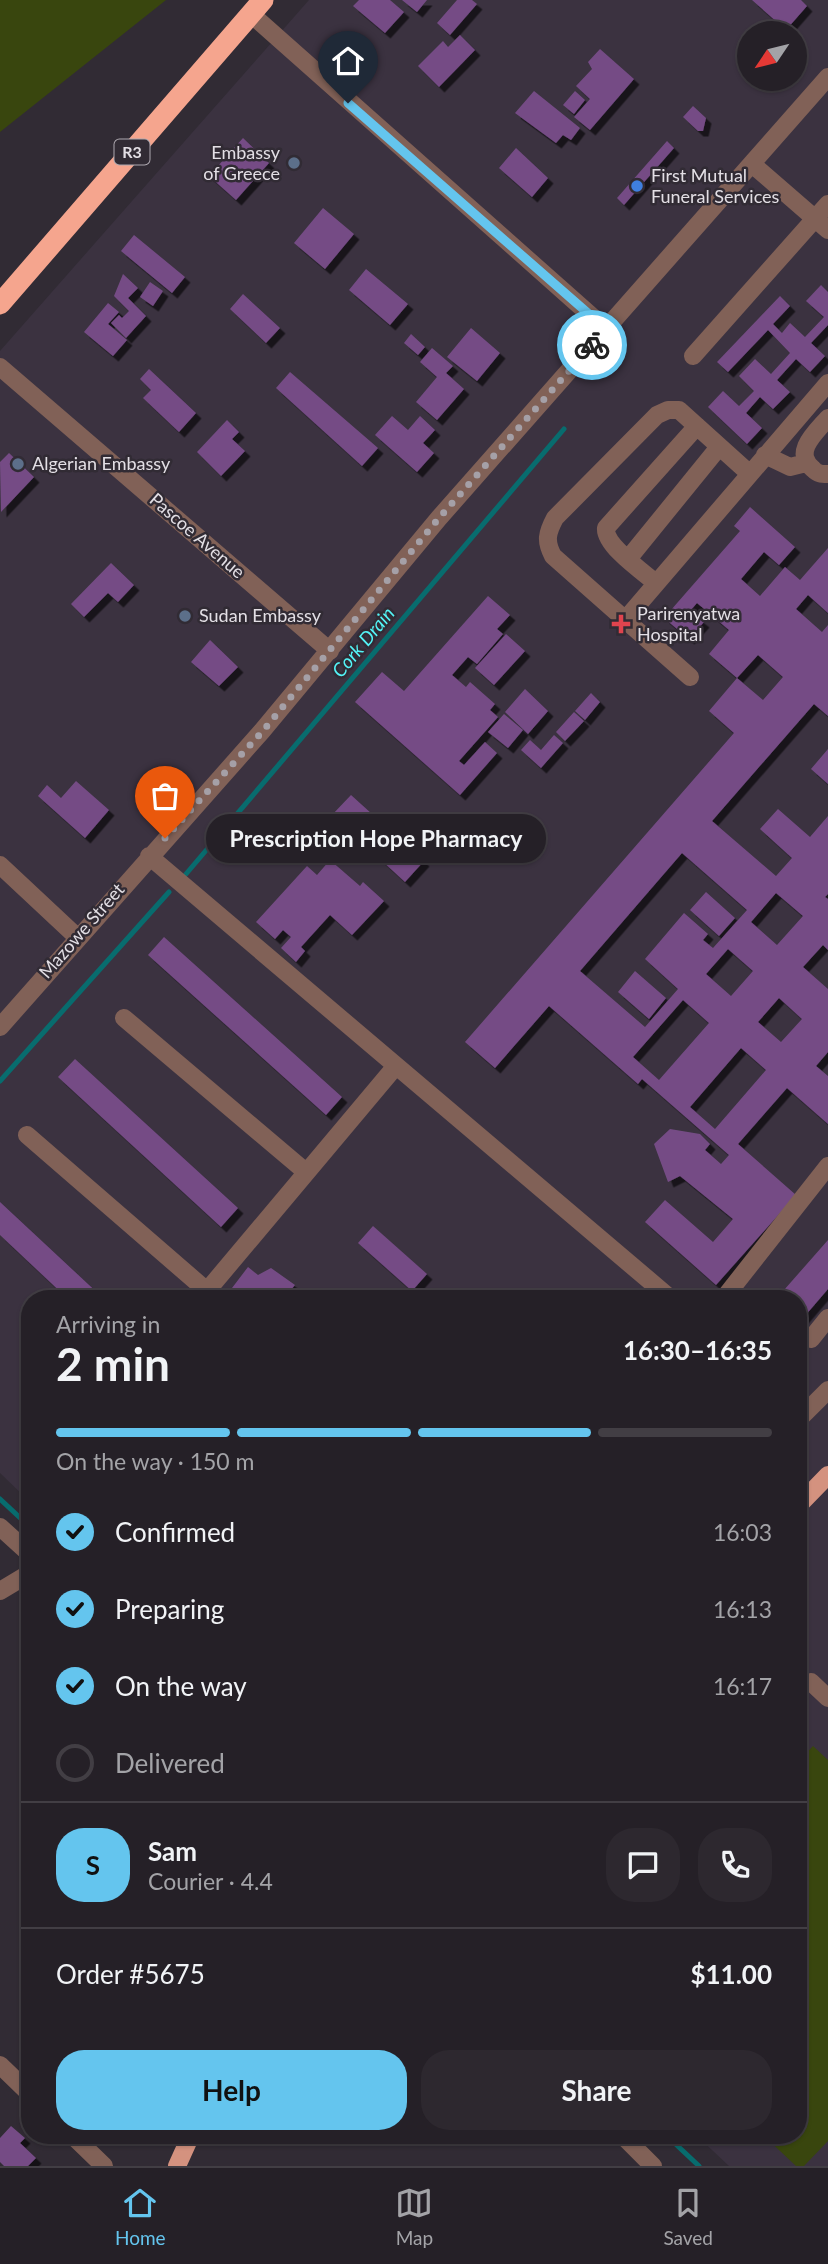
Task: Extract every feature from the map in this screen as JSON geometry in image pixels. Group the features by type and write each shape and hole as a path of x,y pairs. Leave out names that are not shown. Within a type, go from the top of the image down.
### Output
{"highway":[{"name":"R3","path":"0,304 257,7"}],"main road":[{"path":"807,1497 828,1475"},
{"path":"177,2166 187,2144"}],"street":[{"path":"257,7 606,329"},
{"name":"Mazowe Street","path":"0,1027 330,651 439,518 828,77"},
{"path":"752,164 822,225"},
{"path":"694,356 822,225 828,204"},
{"name":"Pascoe Avenue","path":"0,367 330,651"},
{"path":"625,620 828,383"},
{"path":"690,677 553,556 547,544 548,532 555,518 657,415 668,410 679,410 750,474"},
{"path":"828,418 808,442 804,453 806,463 816,473 828,474"},
{"path":"656,583 607,538 606,528 697,426"},
{"path":"628,559 719,447"},
{"path":"765,455 790,467 806,463"},
{"path":"149,856 659,1290"},
{"path":"0,866 78,937"},
{"path":"124,1018 306,1172"},
{"path":"208,1290 395,1067"},
{"path":"27,1135 198,1290"},
{"path":"730,1290 828,1166"},
{"path":"811,1339 828,1318"},
{"path":"807,1411 828,1390"},
{"path":"0,1527 21,1546"},
{"path":"0,1591 21,1578"},
{"path":"811,1682 828,1698"},
{"path":"0,2065 21,2085"},
{"path":"79,2144 94,2162"},
{"path":"631,2144 653,2166"}],"shaded area":[{"path":"309,0 828,0 828,2166 729,2166 706,2144 807,2144 807,1290 21,1290 21,1493 0,1473 0,351"}],"green space":[{"path":"0,0 166,0 0,132"},
{"path":"813,1746 828,1760 828,2141 804,2166 796,2166 773,2144 807,2144 807,1752"}],"building":[{"path":"359,0 390,0 404,12 385,33 353,6"},
{"path":"402,0 427,0 417,12"},
{"path":"457,0 472,0 477,4 450,35 437,23"},
{"path":"752,0 801,0 807,6 794,21 776,21"},
{"path":"460,35 475,50 439,87 418,66 443,41 448,47"},
{"path":"600,49 634,79 590,130 574,117 590,99 576,86 592,69 588,62"},
{"path":"534,91 580,128 571,140 563,135 556,143 515,113"},
{"path":"575,91 585,100 574,114 563,105"},
{"path":"693,106 706,118 703,131 698,131 683,117"},
{"path":"243,138 269,163 236,200 209,176"},
{"path":"667,141 674,148 624,205 617,198"},
{"path":"516,148 548,178 532,197 499,168"},
{"path":"323,208 354,234 325,269 294,243"},
{"path":"134,235 185,277 172,293 121,251"},
{"path":"366,269 408,304 390,325 349,290"},
{"path":"123,274 138,288 128,298 146,316 126,338 111,323 119,315 122,318 129,311 114,296"},
{"path":"150,282 163,291 153,306 140,297"},
{"path":"821,285 828,292 828,325 811,343 825,356 810,372 796,359 777,380 790,392 773,409 760,397 746,413 762,428 747,444 708,407 723,391 739,406 754,391 739,376 755,359 771,374 790,353 768,330 728,372 717,362 780,296 790,306 773,324 782,333 790,323 805,337 824,317 806,301"},
{"path":"243,294 280,328 266,343 230,309"},
{"path":"108,303 119,312 108,324 127,340 113,356 84,332"},
{"path":"471,328 500,353 477,381 447,357"},
{"path":"411,334 425,347 418,355 404,343"},
{"path":"432,348 453,366 446,373 464,389 437,420 416,402 437,377 420,362"},
{"path":"149,369 196,413 179,432 143,398 151,390 140,379"},
{"path":"290,372 378,448 362,466 276,388"},
{"path":"392,416 408,430 420,416 435,430 423,443 434,453 417,472 375,435"},
{"path":"227,420 239,432 232,439 245,451 221,476 197,452"},
{"path":"9,453 34,477 1,512 0,462"},
{"path":"750,507 795,547 779,565 764,552 741,579 760,596 785,567 800,580 828,548 828,613 808,595 796,609 822,632 828,625 828,716 814,704 712,821 776,876 792,858 760,829 778,809 810,837 828,816 828,894 825,897 828,899 828,950 823,945 803,967 828,989 828,1052 816,1066 828,1076 828,1124 787,1088 738,1144 796,1195 716,1285 645,1222 665,1200 713,1242 733,1219 680,1176 668,1182 654,1144 670,1129 700,1134 710,1144 705,1150 721,1164 729,1155 642,1079 638,1084 549,1006 495,1068 465,1042 734,733 709,711 737,678 709,654 729,630 697,603 690,611 704,622 689,639 664,618 740,531 734,526","holes":["758,655 783,677 763,700 737,678","682,853 747,910 713,948 703,940 708,934 684,913 645,959 678,989 645,1027 580,971","776,893 803,916 777,945 751,922","728,949 753,971 731,996 706,974","779,998 802,1019 781,1042 758,1022","683,1000 709,1023 659,1080 633,1057","741,1048 766,1070 715,1129 690,1107"]},
{"path":"111,563 134,585 118,602 108,593 84,617 71,604"},
{"path":"488,596 510,615 497,629 503,634 477,664 468,657 452,675 466,687 470,682 495,704 490,710 498,717 459,761 464,765 485,742 497,753 460,795 355,702 382,672 404,691"},
{"path":"506,634 525,651 494,685 475,668"},
{"path":"210,640 238,667 219,686 191,662"},
{"path":"525,689 548,711 528,734 505,712"},
{"path":"591,693 600,702 585,720 575,711"},
{"path":"574,712 584,721 565,741 556,732"},
{"path":"504,714 523,730 508,748 488,732"},
{"path":"554,735 563,743 541,768 521,750 530,740 541,750"},
{"path":"828,749 828,784 811,769"},
{"path":"76,781 109,810 85,838 38,796 47,785 61,798"},
{"path":"351,795 424,861 405,882 332,815"},
{"path":"330,860 360,886 363,882 384,901 352,935 330,915 301,947 305,951 296,962 281,948 291,937 283,930 275,939 256,922 307,866 317,875"},
{"path":"706,892 735,918 719,936 690,910"},
{"path":"164,937 342,1097 326,1115 148,955"},
{"path":"635,971 666,998 649,1019 618,992"},
{"path":"75,1059 238,1208 221,1227 58,1077"},
{"path":"0,1202 94,1290 58,1290 0,1235"},
{"path":"373,1226 427,1274 411,1290 358,1243"},
{"path":"828,1240 828,1289 807,1314 807,1290 784,1290"},
{"path":"248,1267 258,1275 271,1268 295,1285 291,1290 232,1288"},
{"path":"11,2126 21,2135 20,2143 36,2158 28,2166 4,2166 0,2162 0,2138"}],"waterway":[{"name":"Cork Drain","path":"186,874 564,429"},
{"name":"Cork Drain","path":"0,1081 169,892"},
{"name":"Cork Drain","path":"0,1499 21,1519"},
{"name":"Cork Drain","path":"676,2144 699,2166"}],"way so far":[{"path":"165,838 262,732 439,518 592,345"}],"place":[{"name":"Embassy of Greece","path":"294,163"},
{"name":"First Mutual Funeral Services","path":"637,186"},
{"name":"Algerian Embassy","path":"18,464"},
{"name":"Sudan Embassy","path":"185,616"},
{"name":"Parirenyatwa Hospital","path":"621,624"},
{"name":"Prescription Hope Pharmacy","path":"165,838"}],"route":[{"path":"348,103 606,329 592,345"}]}
